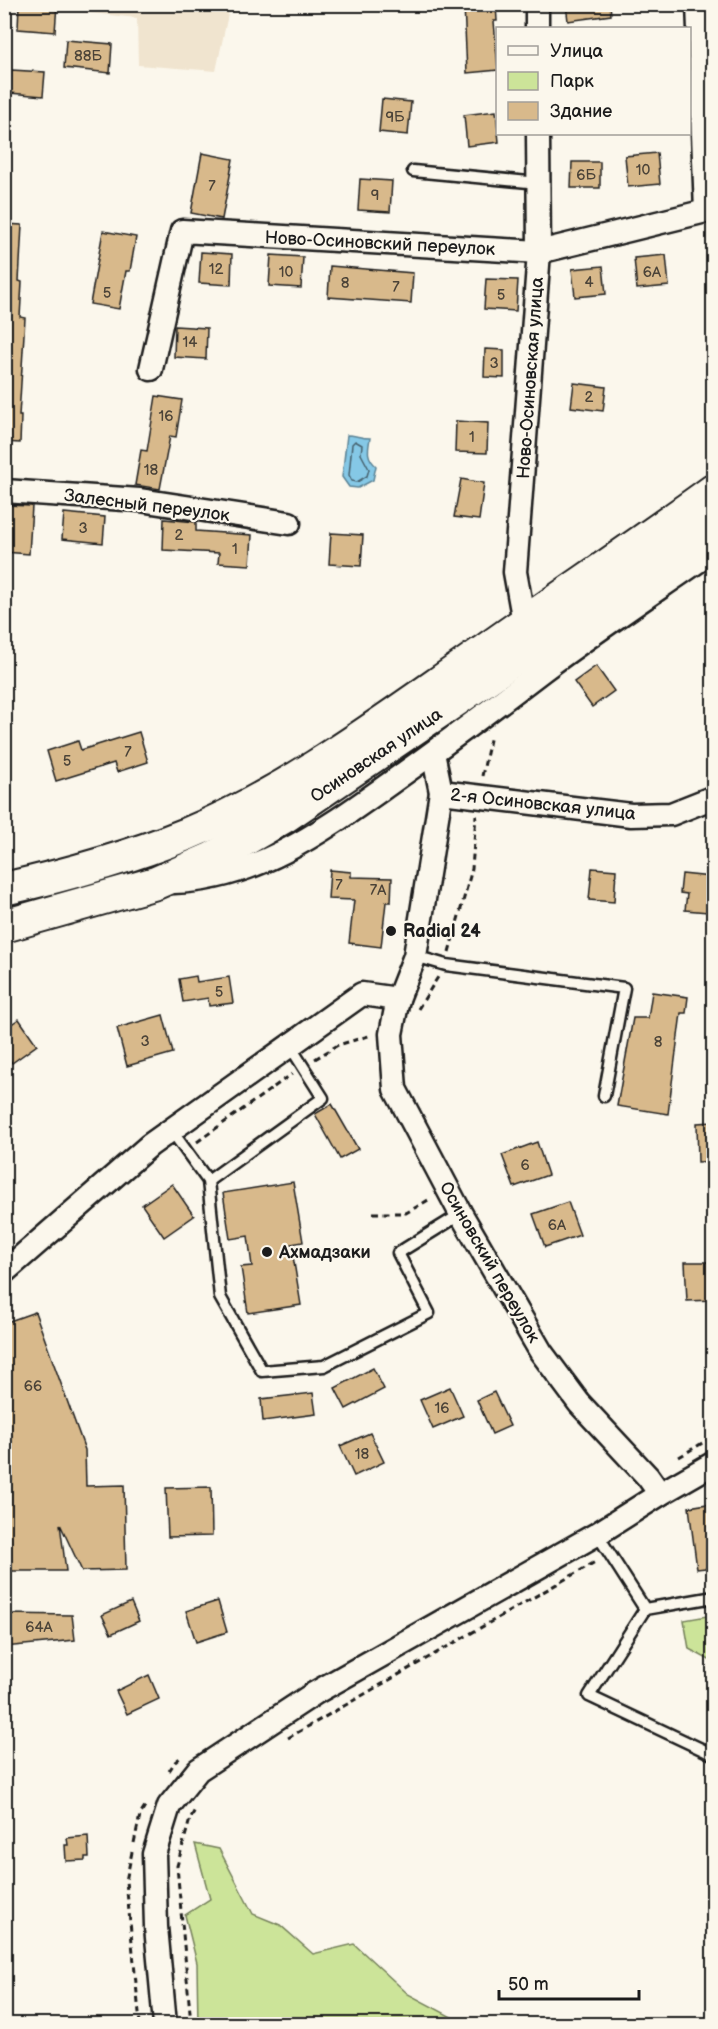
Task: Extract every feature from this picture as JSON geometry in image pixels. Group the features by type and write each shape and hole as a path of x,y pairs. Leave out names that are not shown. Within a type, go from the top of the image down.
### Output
{"street":[{"path":"537,4 537,27"},
{"path":"698,4 710,209"},
{"name":"Ново-Осиновская улица","path":"524,622 515,572 539,252 538,135"},
{"name":"Ново-Осиновский переулок","path":"151,369 182,231 539,252 710,209"},
{"name":"Осиновская улица","path":"4,889 54,878 140,852 188,834 243,808 307,771 381,723 714,490"},
{"name":"Залесный переулок","path":"4,491 140,500 289,523"},
{"name":"Осиновская улица","path":"4,926 156,883 211,860 284,818 714,519"},
{"path":"156,883 204,879 232,873 274,858 322,831 433,753 546,668 714,550"},
{"name":"Осиновский переулок","path":"433,753 441,792 415,956 398,999 391,1034 394,1089 460,1214 541,1352 579,1403 648,1477 660,1494"},
{"name":"2-я Осиновская улица","path":"441,792 631,815 671,814 714,797"},
{"path":"4,1272 150,1145 362,994 398,999"},
{"path":"165,2025 156,1927 154,1854 170,1806 198,1770 315,1693 597,1534 714,1463"}],"lane":[{"path":"413,171 539,183"},
{"path":"415,956 446,965 624,988 604,1096"},
{"path":"208,1181 323,1098 290,1046"},
{"path":"171,1130 208,1181 219,1297 262,1371 324,1366 429,1313 398,1253 460,1214"},
{"path":"597,1534 645,1609"},
{"path":"714,1598 645,1609 589,1696 714,1755"}],"path":[{"path":"185,1150 304,1066 338,1045 373,1034 402,1034 446,965 472,870 477,798 493,728"},
{"path":"373,1213 406,1213 447,1189"},
{"path":"282,1741 609,1554"},
{"path":"191,2025 177,1866 190,1820 198,1803"}],"shaded area":[{"path":"8,4 230,5 216,71 138,65 137,18"}],"green space":[{"path":"714,1615 713,1662 689,1649 684,1620"},
{"path":"195,1844 219,1849 253,1914 280,1925 313,1954 354,1944 408,1994 462,2024 198,2024 197,1963 185,1915 210,1899"}],"water":[{"path":"347,435 370,438 369,456 376,466 373,480 358,488 349,487 342,477"}],"building":[{"path":"19,4 57,4 55,32 18,29"},
{"path":"464,4 496,4 497,21 494,21 496,70 467,73"},
{"path":"566,4 610,4 611,15 568,21"},
{"path":"66,40 112,44 110,73 64,68"},
{"path":"11,70 45,72 43,96 10,93"},
{"path":"382,99 411,102 408,135 379,132"},
{"path":"496,111 496,135 498,135 499,142 467,146 464,115"},
{"path":"202,153 233,159 222,219 191,213"},
{"path":"657,153 660,184 628,187 625,156"},
{"path":"572,162 600,162 600,188 571,188"},
{"path":"360,179 392,181 390,212 358,210"},
{"path":"4,224 22,225 20,317 25,318 19,416 21,416 20,443 4,442"},
{"path":"103,231 136,237 130,271 126,271 119,309 90,304"},
{"path":"201,252 232,254 231,285 199,283"},
{"path":"271,255 303,257 301,288 269,286"},
{"path":"666,255 669,286 637,289 634,258"},
{"path":"330,266 413,273 411,303 328,297"},
{"path":"603,266 606,294 575,297 572,269"},
{"path":"486,279 518,280 516,311 484,309"},
{"path":"175,326 207,328 206,359 174,357"},
{"path":"485,349 504,350 504,378 484,377"},
{"path":"574,383 606,387 603,411 571,407"},
{"path":"156,396 182,400 176,437 170,436 160,489 135,485 141,450 147,451"},
{"path":"456,421 488,423 487,453 455,452"},
{"path":"461,479 484,483 479,520 454,517"},
{"path":"4,505 32,506 29,554 4,552"},
{"path":"64,513 105,517 103,543 62,539"},
{"path":"164,519 196,522 196,531 252,535 250,565 218,563 219,553 163,550"},
{"path":"331,533 363,535 361,566 329,564"},
{"path":"596,666 614,691 592,707 574,682"},
{"path":"139,732 148,762 117,772 114,763 56,781 47,751 78,741 81,750"},
{"path":"592,868 616,870 614,902 589,900"},
{"path":"330,870 351,872 351,877 392,878 391,902 386,902 381,947 349,943 354,900 328,899"},
{"path":"682,874 711,877 708,912 685,910 687,894 680,893"},
{"path":"196,976 197,982 229,977 233,1003 209,1006 208,998 183,1002 179,979"},
{"path":"652,992 688,997 686,1013 681,1013 668,1114 617,1106 633,1018 648,1018"},
{"path":"163,1015 173,1053 127,1066 117,1028"},
{"path":"19,1019 37,1045 12,1063 4,1052 4,1029"},
{"path":"332,1104 358,1149 340,1159 315,1114"},
{"path":"714,1122 714,1161 698,1162 697,1123"},
{"path":"537,1142 548,1175 514,1187 502,1155"},
{"name":"Ахмадзаки","path":"293,1182 303,1242 291,1244 301,1305 248,1313 241,1267 252,1266 248,1236 230,1239 223,1193"},
{"path":"172,1184 194,1216 164,1237 142,1205"},
{"path":"568,1202 580,1235 545,1247 533,1214"},
{"path":"685,1262 714,1262 714,1300 687,1301"},
{"path":"35,1312 85,1450 86,1486 124,1485 126,1570 82,1571 60,1524 66,1571 4,1571 4,1323"},
{"path":"373,1368 384,1389 346,1409 335,1388"},
{"path":"450,1387 463,1416 433,1429 420,1400"},
{"path":"494,1392 510,1426 492,1434 477,1400"},
{"path":"313,1393 316,1414 263,1421 261,1399"},
{"path":"370,1433 384,1462 354,1476 340,1446"},
{"path":"211,1487 212,1536 168,1537 166,1488"},
{"path":"714,1503 714,1567 697,1569 689,1507"},
{"path":"218,1601 227,1632 196,1642 186,1611"},
{"path":"131,1602 139,1621 111,1634 102,1615"},
{"path":"4,1614 72,1615 75,1640 4,1647"},
{"path":"149,1675 159,1699 127,1714 116,1691"},
{"path":"88,1836 89,1857 85,1857 85,1860 66,1861 67,1838"}],"place":[{"name":"Radial 24","path":"391,931"},
{"name":"Ахмадзаки","path":"267,1252"}]}
